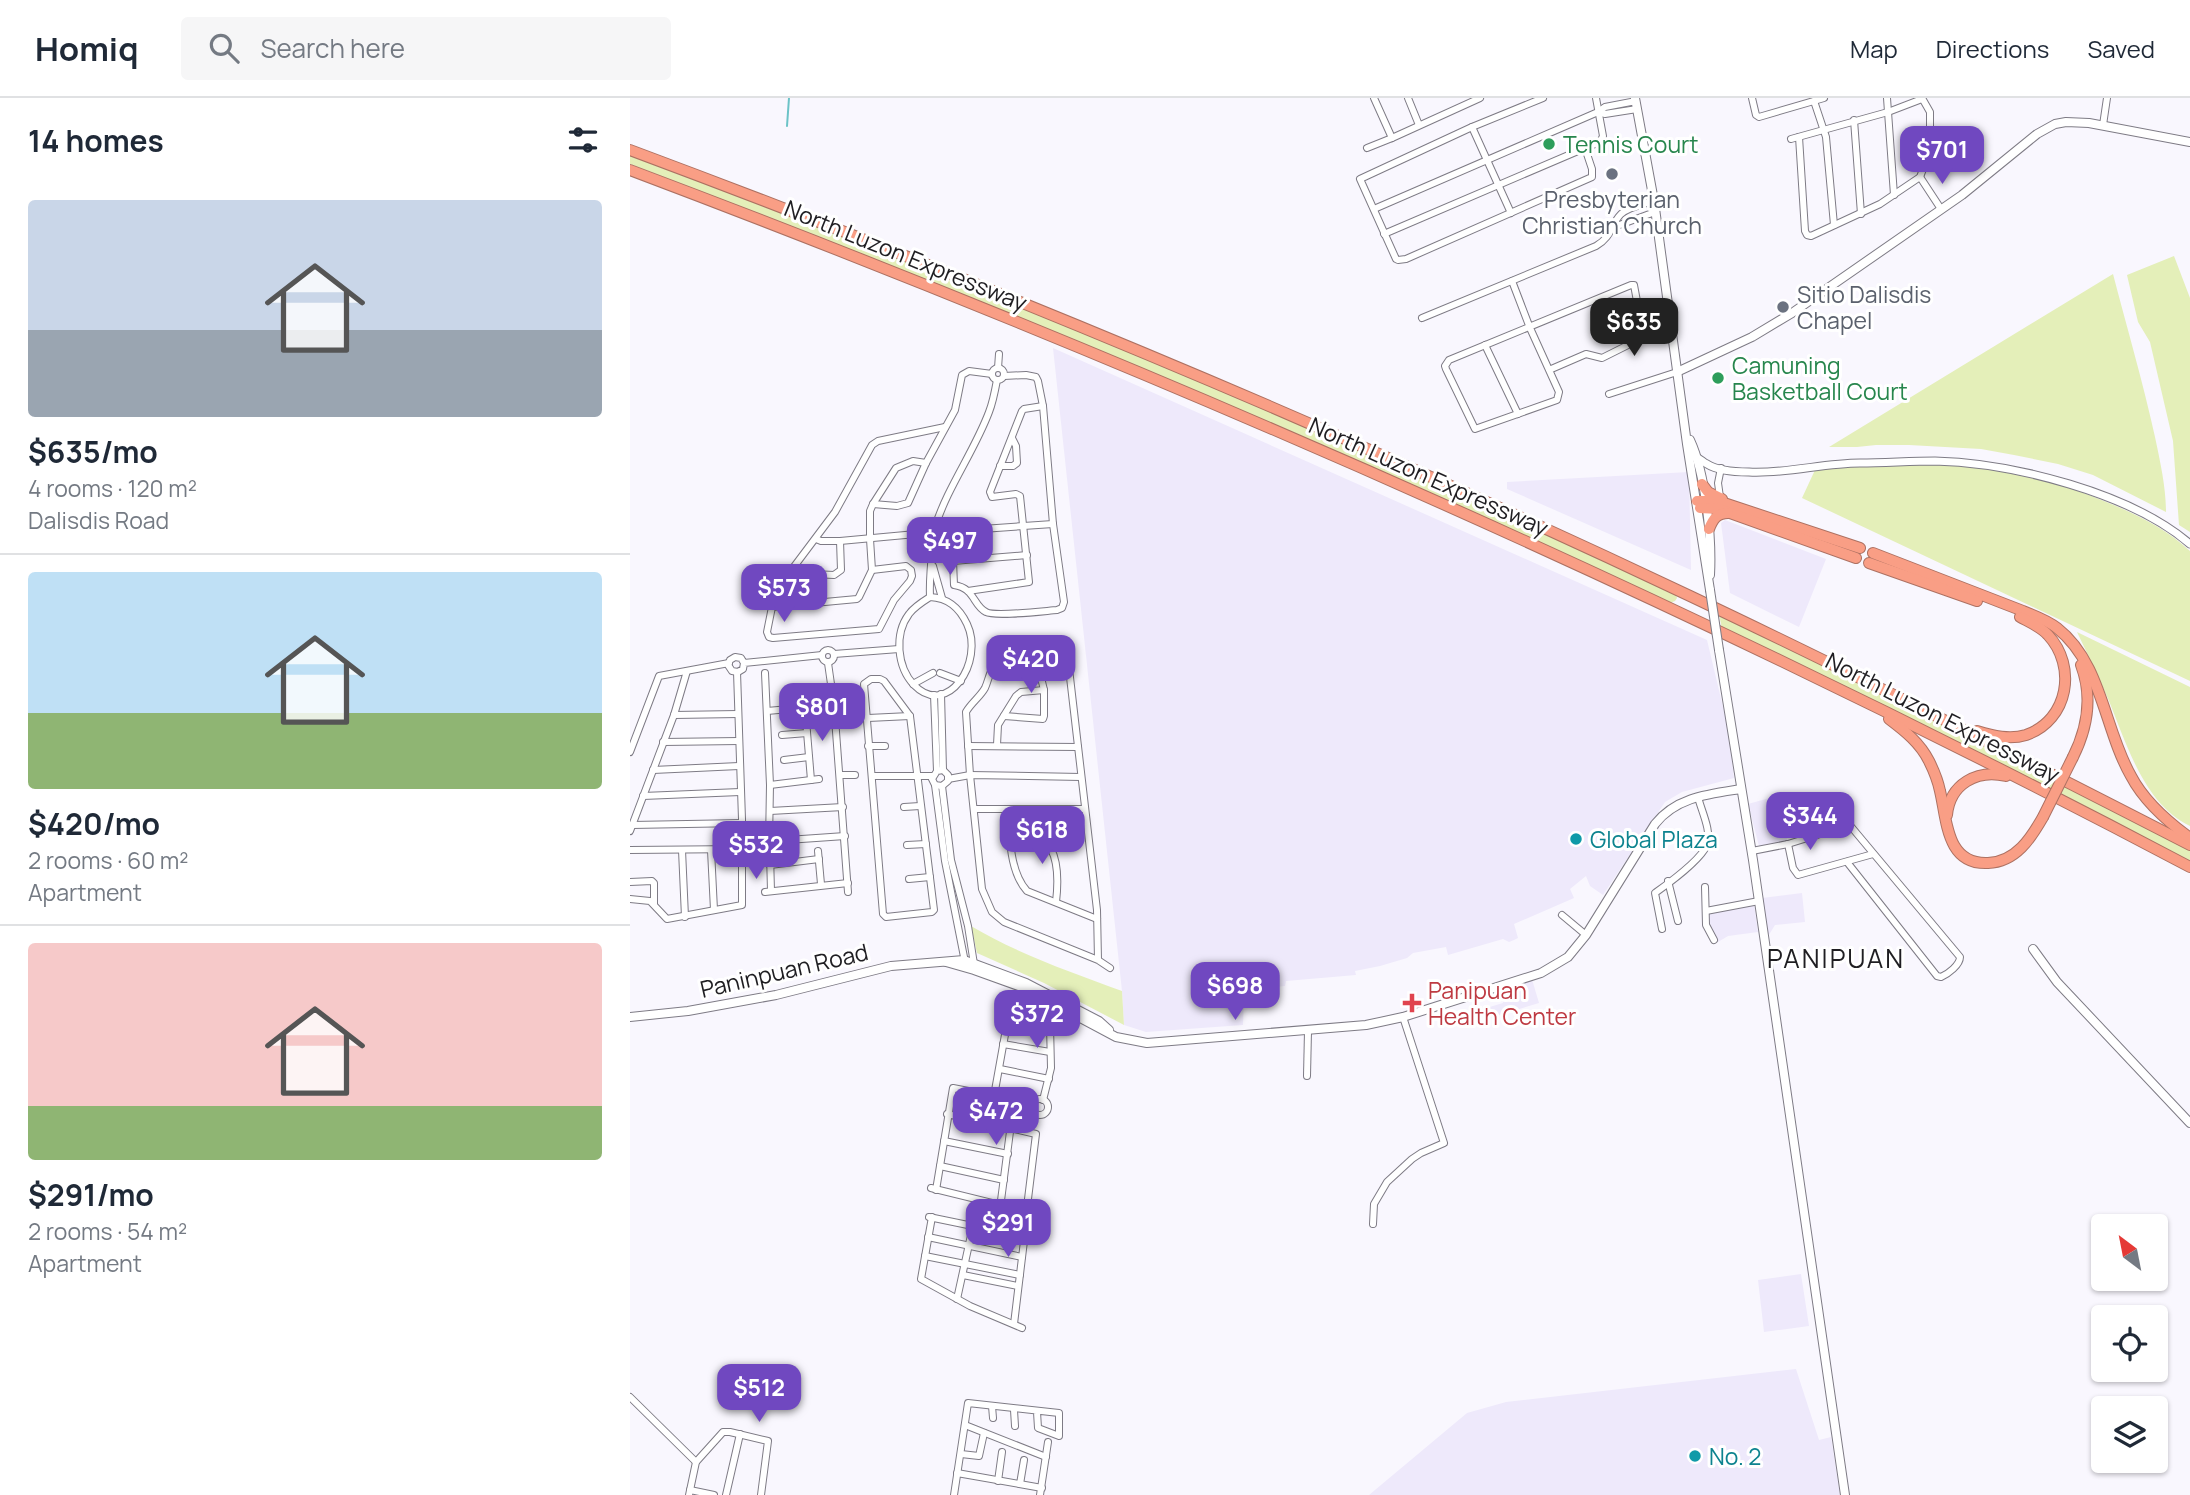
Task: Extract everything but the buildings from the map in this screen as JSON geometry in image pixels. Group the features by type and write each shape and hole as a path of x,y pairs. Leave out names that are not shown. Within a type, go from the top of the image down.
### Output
{"highway":[{"name":"North Luzon Expressway","path":"630,150 933,266 1245,395 1649,577 1951,723 2190,845"},
{"name":"North Luzon Expressway","path":"630,170 926,283 1318,448 1686,615 1867,702 2190,867"},
{"path":"1702,484 1731,509"},
{"path":"1701,504 1731,509 1858,553"},
{"path":"1709,529 1715,518 1731,509"},
{"path":"2057,633 1871,558 2040,619 2059,629 2086,662 2131,777 2153,806 2190,838"},
{"path":"1951,723 1995,736 2012,738 2028,734 2042,726 2054,714 2063,698 2066,666 2046,632 2020,617"},
{"path":"1867,702 1904,731 1926,754 1938,782 1947,830 1953,844 1964,856 1978,862 2001,861 2016,853 2028,841 2043,817 2073,757 2086,723 2087,686 2080,662 2057,633 2040,619"},
{"path":"1947,830 1950,801 1959,787 1972,778 1993,773 2038,788"}],"main road":[{"path":"1636,103 1654,201 1687,435 1709,529 1710,589"},
{"path":"1677,372 1782,320 1973,187 2036,134 2055,124 2066,122 2103,125 2190,142"},
{"path":"1692,458 1702,484 1704,564 1752,851 1845,1495"},
{"name":"Paninpuan Road","path":"630,1017 688,1011 776,995 891,966 946,962 969,965 1055,1001 1116,1037 1147,1043 1366,1025 1403,1017 1541,973 1568,957 1586,935 1658,820 1675,806 1698,797 1741,789"},
{"path":"2033,949 2057,982 2190,1123"}],"street":[{"path":"1374,98 1392,138"},
{"path":"1408,98 1419,125"},
{"path":"1367,148 1480,98"},
{"path":"1543,98 1361,177 1360,181 1393,256 1401,260 1592,177 1586,148"},
{"path":"1384,234 1602,139 1596,98"},
{"path":"1752,98 1756,115 1759,117 1824,98"},
{"path":"1887,98 1894,195"},
{"path":"2103,125 2107,98"},
{"path":"1922,99 1930,112 1930,151 1920,177 1861,214 1811,236 1807,235 1795,138 1888,112 1922,99"},
{"path":"1814,101 1826,137 1834,225"},
{"path":"1374,209 1605,107 1636,103"},
{"path":"1598,112 1619,112 1636,103"},
{"path":"1617,104 1619,112"},
{"path":"1854,120 1861,214"},
{"path":"1472,127 1511,213"},
{"path":"1920,177 1941,209"},
{"path":"1422,318 1596,246 1607,238 1621,215 1654,201"},
{"path":"1636,207 1640,218"},
{"path":"1614,227 1655,212"},
{"path":"1511,281 1530,328 1549,370 1559,392 1559,398 1477,429 1470,422 1445,366 1449,360 1530,328 1630,285 1634,285 1639,312 1635,325 1638,340 1602,358 1586,354 1549,370"},
{"path":"1485,345 1518,414"},
{"path":"998,368 999,354"},
{"path":"998,368 1002,369 1004,376"},
{"path":"816,539 840,541 936,537 946,496 975,446 991,410 993,370 998,368"},
{"path":"873,504 897,506 908,503 957,405 961,375 972,371 1002,379 1004,376 1036,377 1043,406 1054,524 1064,594 1062,608 990,614 980,608 975,597 959,585 954,585 941,595 930,597 908,615 900,634 899,649 905,672 913,684 938,694 952,690 968,670 972,655 971,635 959,610 941,595 932,563 929,528 1054,524"},
{"path":"1609,394 1677,372"},
{"path":"968,591 1028,583 1027,555 1018,495 992,497 990,494 1024,409 1043,406"},
{"path":"872,570 906,566 911,570 912,576 894,600 879,629 769,637 767,632 775,592 835,512 874,443 945,427"},
{"path":"1000,466 1013,466 1017,463 1016,446 1012,438"},
{"path":"1692,458 1710,466 1748,472 1860,463 1934,461 1981,466 2053,479 2085,489 2163,524 2190,544"},
{"path":"771,607 857,599 872,570 870,511 873,504 895,468 913,461 926,463"},
{"path":"1720,499 1718,483 1721,468"},
{"path":"790,573 839,573 840,541"},
{"path":"954,585 953,561 1027,555"},
{"path":"930,597 929,578 932,563"},
{"path":"744,663 822,655 828,650 834,654 899,649"},
{"path":"828,663 833,660 834,654"},
{"path":"1098,960 1097,919 1068,660 1062,654 998,661 994,664 984,690 967,712 970,775 982,889 992,912 1004,922 1098,960 1110,968"},
{"path":"822,655 823,660 828,663 834,705 848,892"},
{"path":"630,752 657,678 729,663 735,657 741,658 743,669 737,672 730,670 729,663"},
{"path":"1004,716 1043,719 1044,690 1036,657"},
{"path":"687,671 674,715 631,828 742,823"},
{"path":"630,899 646,900 654,904 667,919 742,905 743,849 737,672"},
{"path":"765,673 770,785 769,842"},
{"path":"913,684 936,673 961,681"},
{"path":"876,679 884,681 910,716 934,910 932,912 886,917 883,914 868,746 868,718 864,684 876,679"},
{"path":"997,745 998,725 1016,695 1044,690"},
{"path":"938,694 937,772 961,942 969,965"},
{"path":"767,711 834,705"},
{"path":"805,708 811,780"},
{"path":"674,715 738,714"},
{"path":"868,718 910,716"},
{"path":"782,734 807,733"},
{"path":"663,742 740,740"},
{"path":"868,746 885,746"},
{"path":"968,746 1078,747"},
{"path":"783,760 809,757"},
{"path":"653,769 740,766"},
{"path":"872,776 937,772 947,774 948,779"},
{"path":"840,775 855,775"},
{"path":"939,786 948,779 970,775 1081,777"},
{"path":"770,785 819,779"},
{"path":"643,796 740,792"},
{"path":"1662,929 1654,896 1668,881 1689,866 1707,845 1707,831 1698,797"},
{"path":"904,807 920,806"},
{"path":"770,811 843,807"},
{"path":"974,809 1085,809"},
{"path":"1007,810 1015,867 1027,891 1097,919"},
{"path":"1838,811 1960,957 1958,963 1941,977 1937,976 1847,862"},
{"path":"1752,851 1850,827"},
{"path":"757,842 845,836"},
{"path":"907,845 926,844"},
{"path":"1788,844 1793,869 1798,875 1873,854"},
{"path":"1011,846 1043,846 1051,849 1058,883 1056,902"},
{"path":"630,850 743,849"},
{"path":"682,850 685,917"},
{"path":"711,850 713,910"},
{"path":"770,854 768,892 848,883"},
{"path":"770,865 819,855 821,884"},
{"path":"909,879 930,877"},
{"path":"630,882 652,881 654,904"},
{"path":"1668,881 1678,921"},
{"path":"1705,887 1707,929 1714,940"},
{"path":"957,900 970,940 969,965"},
{"path":"1706,911 1759,901"},
{"path":"1562,915 1586,935"},
{"path":"961,942 970,940"},
{"path":"1043,1100 1052,1063 1050,1025 1055,1001"},
{"path":"994,1096 1009,1017 1050,1025"},
{"path":"1373,1224 1374,1204 1387,1182 1412,1159 1444,1143 1403,1017"},
{"path":"1307,1076 1308,1031"},
{"path":"1003,1044 1050,1052"},
{"path":"1000,1069 1049,1079"},
{"path":"947,1114 1036,1134 1027,1209 934,1189 940,1166 947,1114 953,1088 1033,1106"},
{"path":"1037,1100 1043,1100 1048,1104 1048,1109 1042,1115 1034,1112 1033,1106 1037,1100"},
{"path":"997,1231 1014,1101"},
{"path":"944,1141 1009,1154"},
{"path":"940,1166 1004,1180"},
{"path":"1014,1324 1023,1239 931,1217 925,1256 918,1278 1022,1328"},
{"path":"957,1299 973,1226"},
{"path":"928,1237 1022,1257"},
{"path":"925,1256 1020,1275"},
{"path":"963,1275 1018,1286"},
{"path":"954,1495 968,1394"},
{"path":"630,1397 696,1462"},
{"path":"968,1404 1059,1413"},
{"path":"1059,1436 1060,1404"},
{"path":"992,1406 993,1418"},
{"path":"1014,1410 1015,1426"},
{"path":"1037,1412 1038,1428 1068,1441"},
{"path":"965,1425 1046,1457"},
{"path":"714,1495 689,1492 696,1462 723,1432 768,1441 761,1495"},
{"path":"961,1454 979,1456 984,1433"},
{"path":"726,1495 740,1434"},
{"path":"957,1473 1020,1484 1041,1491 1048,1442"},
{"path":"998,1481 1002,1452"},
{"path":"1020,1484 1024,1460"}],"shaded area":[{"path":"1053,348 1707,640 1728,728 1734,778 1682,792 1665,802 1603,895 1590,886 1586,876 1570,889 1574,898 1514,924 1518,938 1514,940 1509,942 1503,939 1448,955 1446,947 1413,953 1407,958 1355,971 1356,975 1286,981 1285,986 1257,989 1257,995 1244,996 1243,1025 1146,1032 1124,1025"},
{"path":"1689,472 1691,570 1507,489 1507,482"},
{"path":"1725,520 1826,559 1799,627 1730,593 1721,523"},
{"path":"1780,795 1787,840 1759,846 1748,804"},
{"path":"1802,893 1805,922 1775,925 1767,938 1762,898"},
{"path":"1754,904 1758,932 1728,936 1718,942 1709,930 1707,913"},
{"path":"1531,976 1539,1003 1486,1019 1483,1009 1503,1003 1499,986"},
{"path":"1801,1274 1809,1326 1764,1332 1758,1280"},
{"path":"1796,1369 1819,1440 1831,1437 1840,1495 1369,1495 1467,1413 1506,1402"}],"green space":[{"path":"630,153 1071,325 1451,490 1676,595 1677,598 1670,603 1413,485 1154,373 630,164"},
{"path":"2174,256 2190,298 2190,532 2179,525 2173,441 2150,342 2138,322 2127,275"},
{"path":"2113,274 2155,437 2166,512 2093,475 2014,455 1981,449 1909,445 1829,447"},
{"path":"1937,464 2032,476 2054,482 2138,516 2190,551 2190,681 1802,498 1815,470 1850,465"},
{"path":"1719,614 1854,678 2190,849 2190,863 1722,629"},
{"path":"2077,632 2190,687 2190,826 2160,803 2139,772"},
{"path":"971,926 1026,954 1122,991 1124,1025 1044,983 977,953"}],"waterway":[{"path":"787,126 789,98"}],"place":[{"name":"Tennis Court","path":"1549,144"},
{"name":"Presbyterian Christian Church","path":"1612,174"},
{"name":"Sitio Dalisdis Chapel","path":"1783,307"},
{"name":"Camuning Basketball Court","path":"1718,378"},
{"name":"Global Plaza","path":"1576,839"},
{"name":"Panipuan Health Center","path":"1412,1003"},
{"name":"No. 2","path":"1695,1456"}],"district":[{"name":"PANIPUAN","path":"1836,958"}]}
